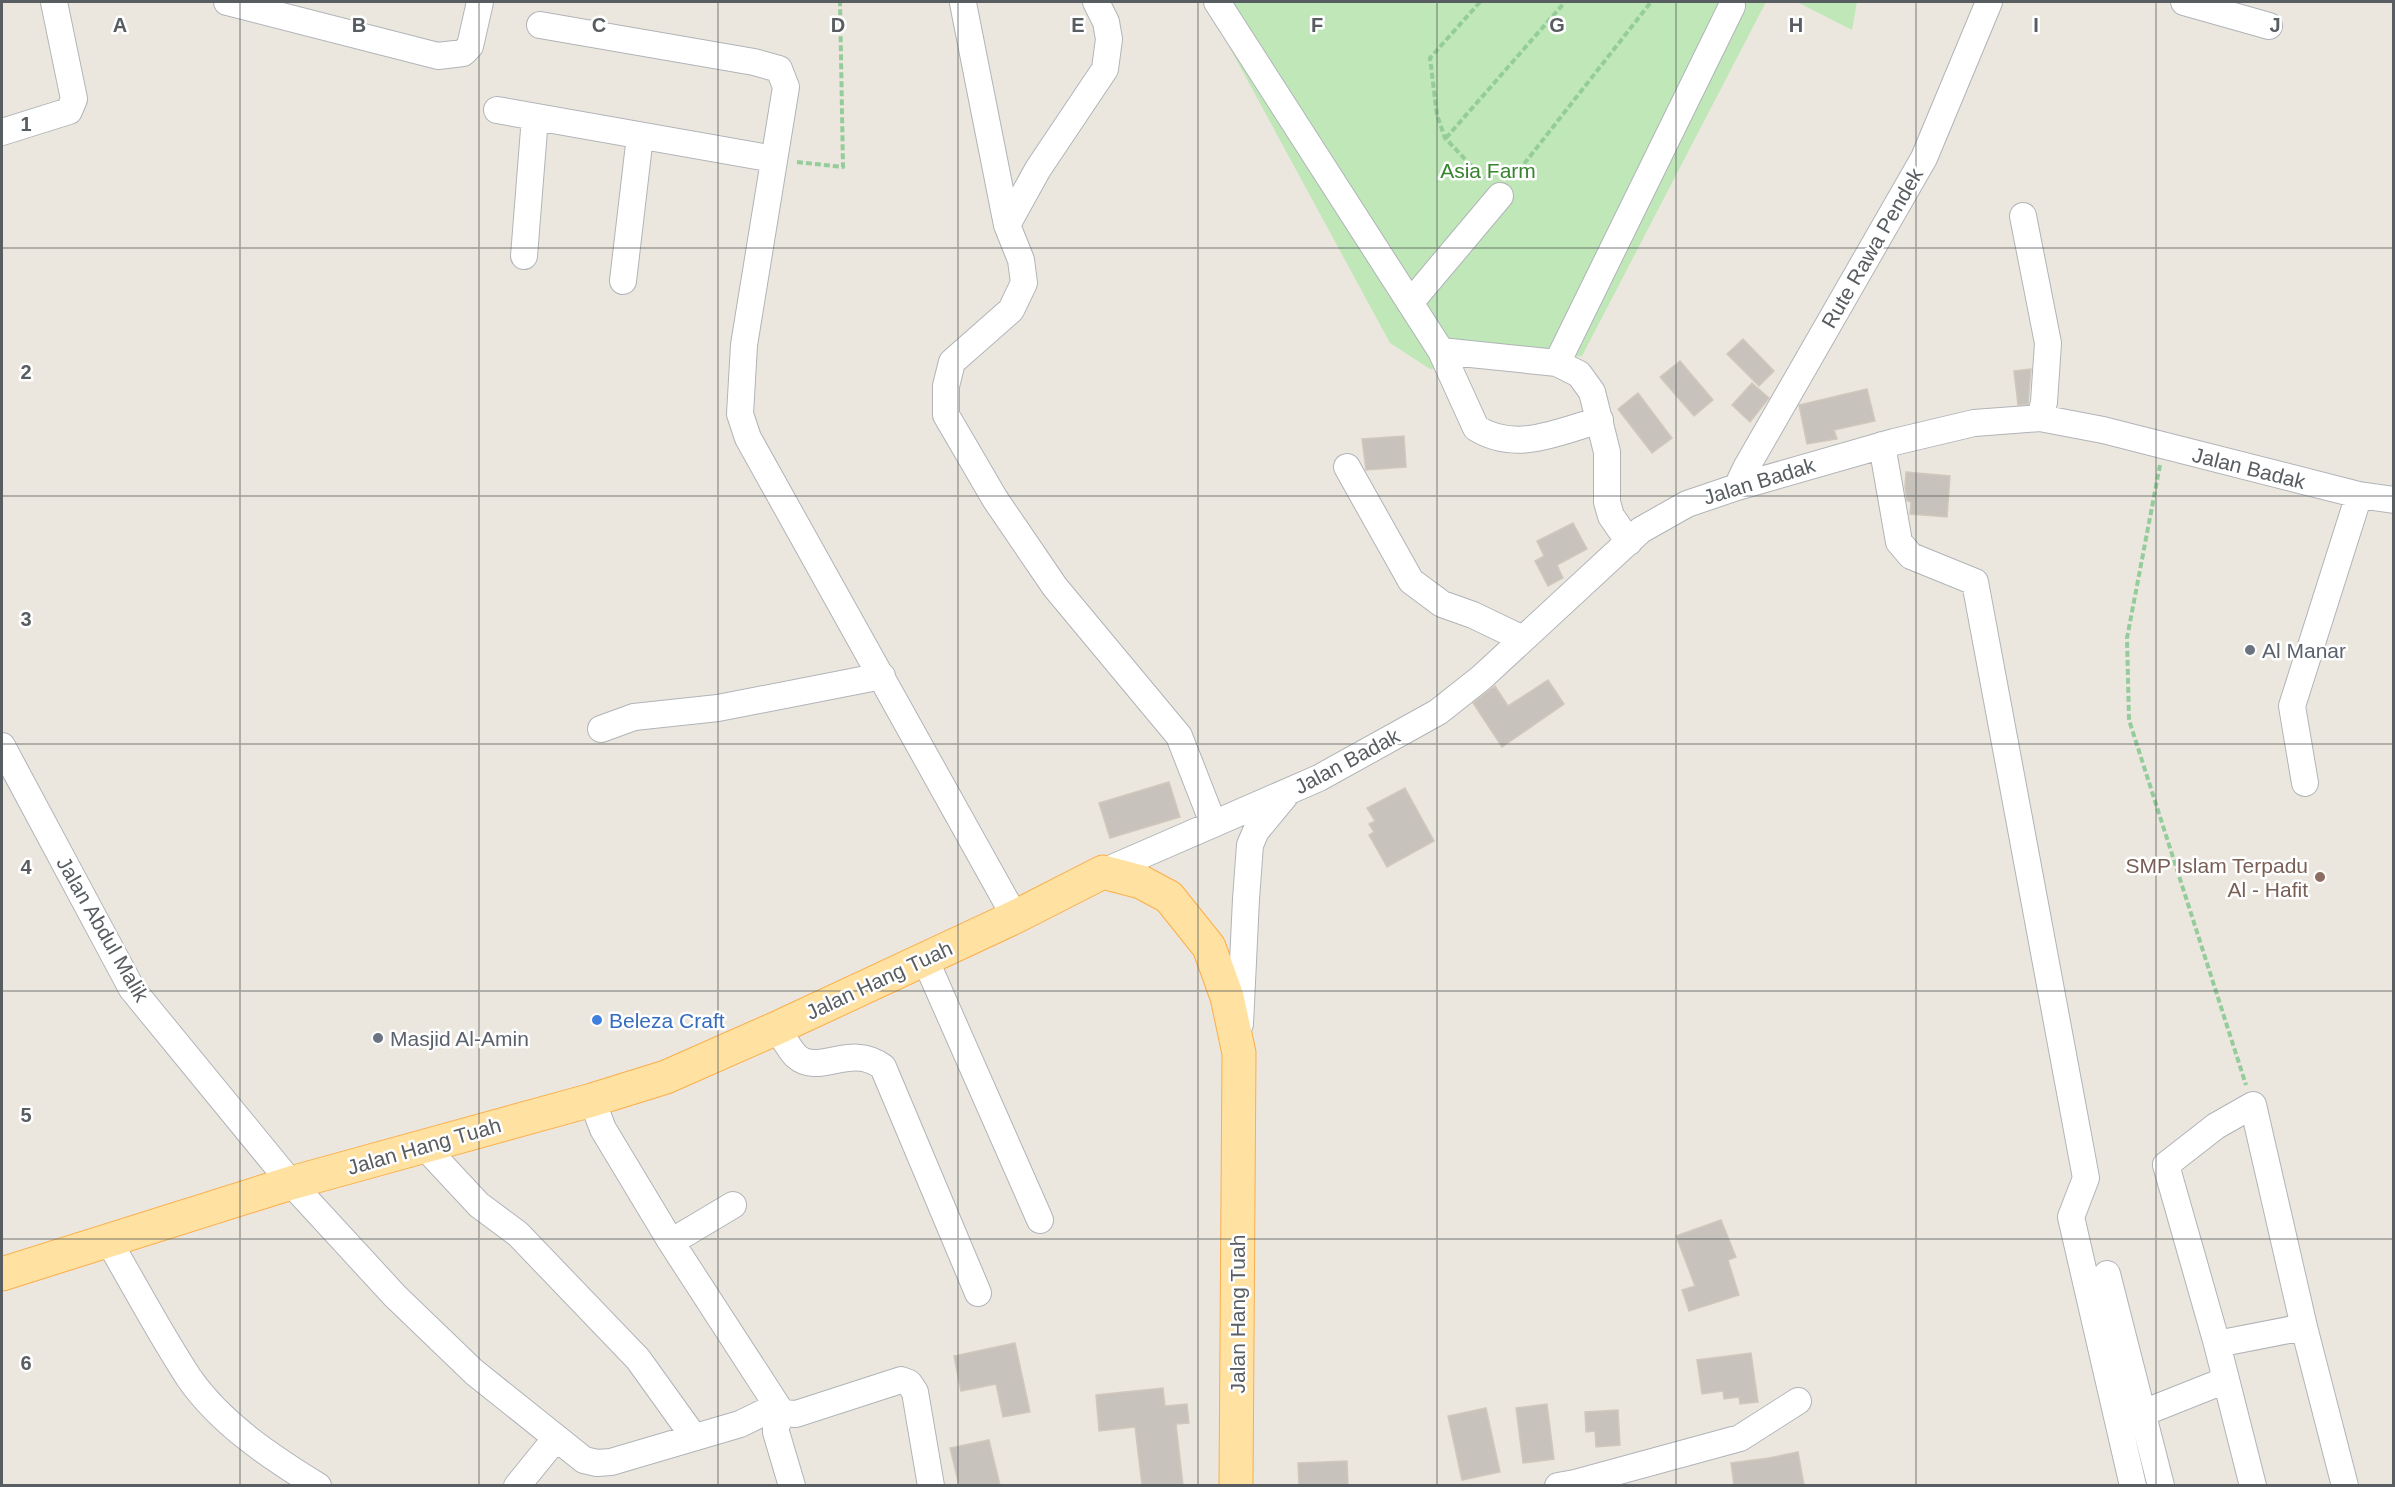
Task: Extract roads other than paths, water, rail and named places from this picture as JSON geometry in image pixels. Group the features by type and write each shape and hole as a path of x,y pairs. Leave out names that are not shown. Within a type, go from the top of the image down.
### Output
{"main road":[{"name":"Jalan Hang Tuah","path":"2,1274 291,1183 592,1100 666,1077 1015,917 1103,872 1141,882 1169,897 1209,947 1227,997 1239,1053 1236,1485"}],"street":[{"path":"2,132 69,111 73,106 74,99 54,2"},
{"path":"227,2 438,56 463,53 470,46 480,2"},
{"path":"1007,225 1038,169 1105,69 1109,39 1106,22 1095,2"},
{"path":"1217,2 1441,351 1476,428 1487,435 1523,442 1600,420"},
{"name":"Rute Rawa Pendek","path":"1737,487 1924,158 1989,2"},
{"path":"2184,2 2269,26"},
{"path":"963,3 1007,225 1021,260 1024,283 1011,310 952,362 946,386 946,415 995,499 1055,587 1179,736 1213,823"},
{"path":"1557,363 1732,6"},
{"path":"540,25 754,62 779,69 786,87 744,345 740,414 748,438 1015,917"},
{"path":"497,110 774,159"},
{"path":"524,256 535,117"},
{"path":"623,281 640,136"},
{"path":"1410,303 1500,196"},
{"path":"2023,216 2048,343 2044,402 2040,418"},
{"path":"1441,351 1557,363 1580,374 1592,392 1607,452 1607,502 1611,516 1629,542"},
{"name":"Jalan Badak","path":"1103,872 1319,778 1438,712 1523,639 1641,530 1687,504 1882,445 1974,423 2040,418 2103,430 2359,495 2394,500"},
{"path":"1882,445 1899,542 1911,556 1975,582 2086,1178 2071,1218 2133,1485"},
{"path":"1347,467 1411,581 1442,604 1473,615 1523,639"},
{"path":"2305,783 2292,706 2359,495"},
{"path":"601,729 634,717 718,708 882,676"},
{"name":"Jalan Abdul Malik","path":"5,758 132,989 291,1183 395,1296 474,1372 584,1460 597,1463 611,1462 780,1410 796,1414 901,1380 909,1383 915,1392 932,1485"},
{"path":"1239,1053 1250,845 1256,831 1289,792"},
{"path":"925,958 1040,1220"},
{"path":"777,1028 797,1057 813,1064 857,1056 874,1060 882,1067 978,1293"},
{"path":"592,1100 603,1129 671,1242 780,1410 776,1432 792,1485"},
{"path":"2253,1485 2217,1344 2166,1166 2216,1126 2253,1105 2304,1327 2345,1485"},
{"path":"423,1146 479,1205 518,1234 638,1359 694,1437"},
{"path":"671,1242 733,1205"},
{"path":"108,1240 190,1379 212,1405 244,1435 318,1485"},
{"path":"2107,1274 2161,1485"},
{"path":"2217,1344 2304,1327"},
{"path":"2143,1413 2226,1380"},
{"path":"1569,1485 1740,1438 1798,1401"},
{"path":"517,1485 556,1438"}],"place":[{"name":"Al Manar","path":"2250,650"},
{"name":"SMP Islam Terpadu Al - Hafit","path":"2320,877"},
{"name":"Beleza Craft","path":"597,1020"},
{"name":"Masjid Al-Amin","path":"378,1038"}],"park label":[{"name":"Asia Farm","path":"1488,170"}]}
